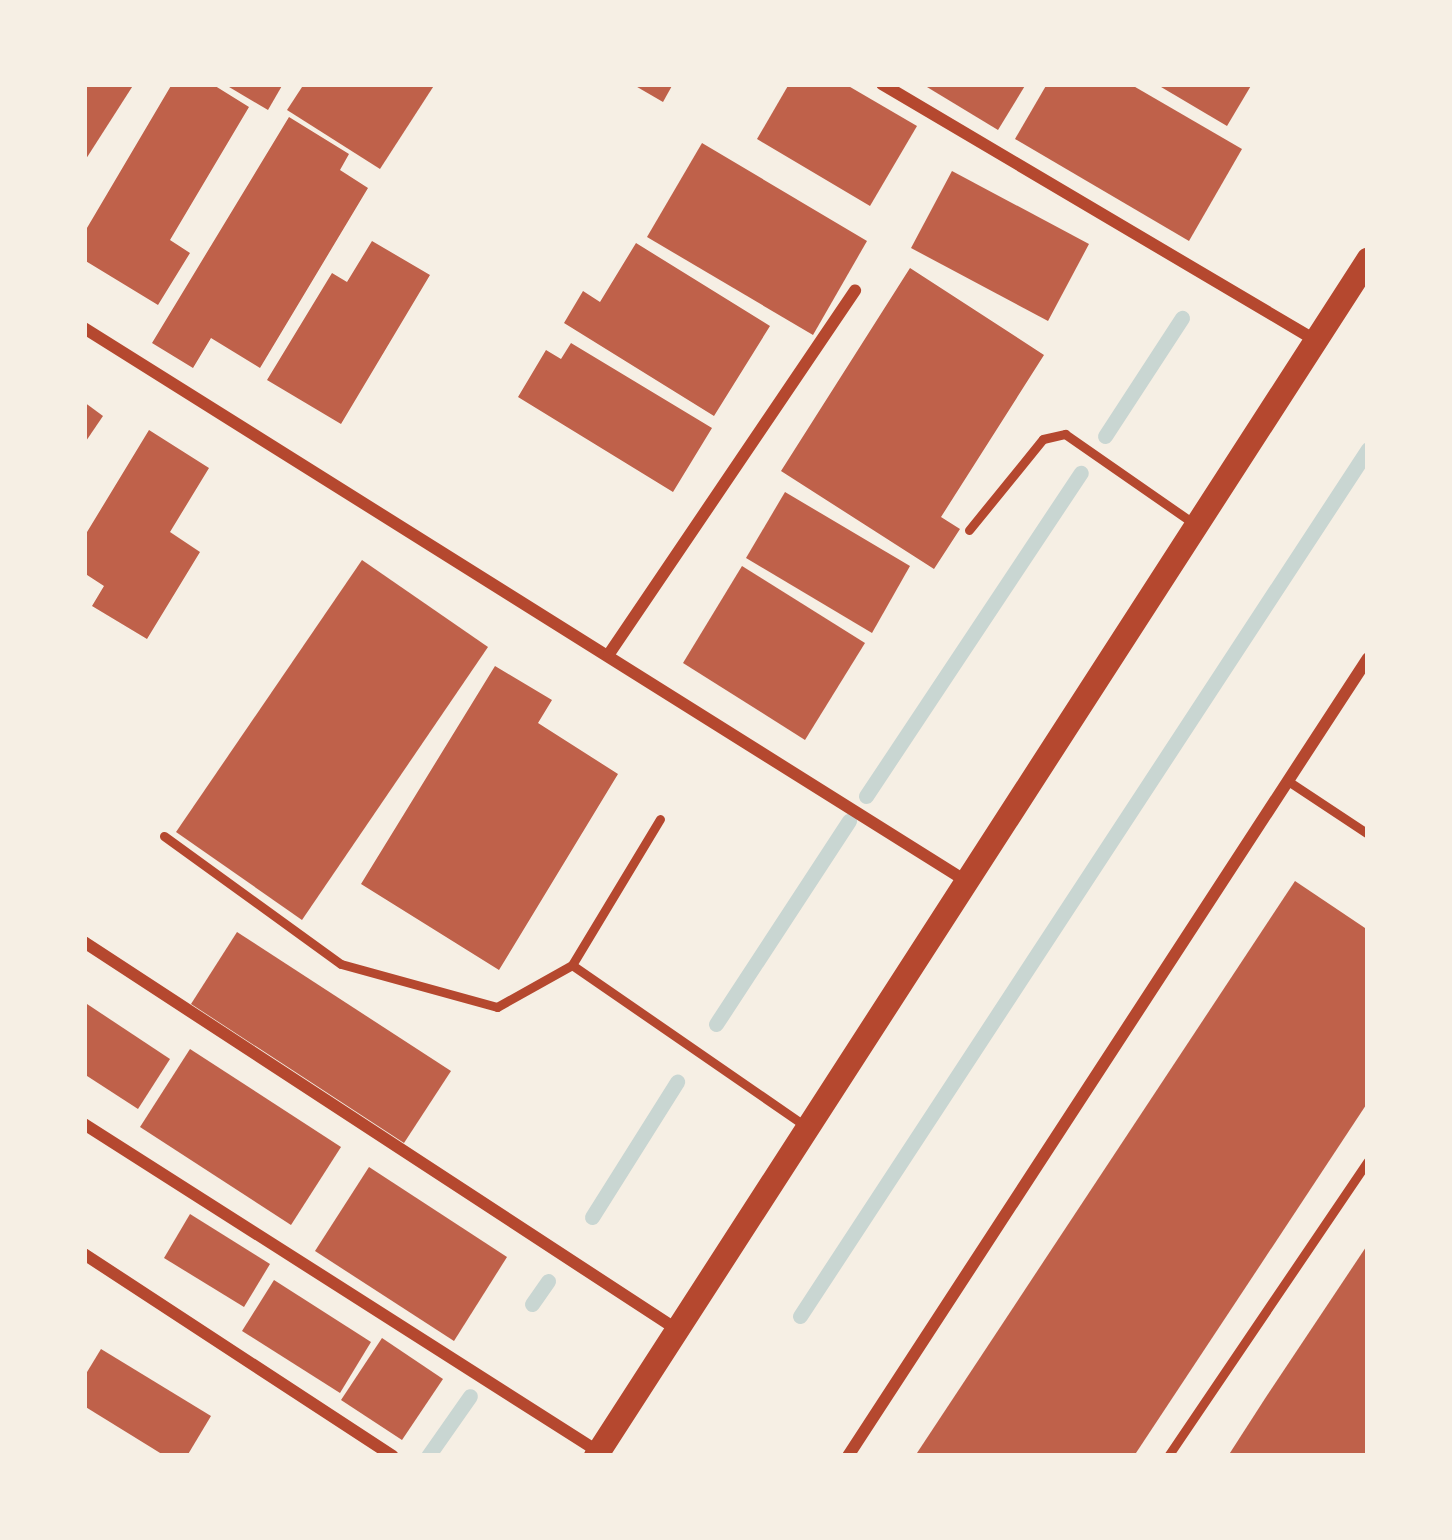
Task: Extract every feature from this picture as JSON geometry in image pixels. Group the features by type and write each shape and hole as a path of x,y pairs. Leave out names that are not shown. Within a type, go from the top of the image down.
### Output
{"main road":[{"path":"600,1455 807,1126 1368,260"}],"street":[{"path":"882,84 1315,340"},
{"path":"609,654 855,290"},
{"path":"84,328 966,881"},
{"path":"848,1456 1368,658"},
{"path":"84,942 676,1330"},
{"path":"84,1124 600,1455"},
{"path":"84,1254 393,1456"}],"lane":[{"path":"969,530 1043,439 1065,434 1196,525"},
{"path":"1288,781 1368,834"},
{"path":"164,836 341,964 497,1007 572,965 660,819"},
{"path":"572,965 807,1126"},
{"path":"1168,1456 1368,1161"}],"building":[{"path":"84,84 134,84 84,162"},
{"path":"172,84 212,84 249,107 170,240 190,253 158,305 84,260 84,233"},
{"path":"224,84 283,84 268,110"},
{"path":"304,84 435,84 380,169 287,110"},
{"path":"632,84 673,84 663,102"},
{"path":"789,84 845,84 917,126 870,206 757,139"},
{"path":"922,84 1026,84 998,130"},
{"path":"1047,84 1130,84 1242,149 1189,241 1015,139"},
{"path":"1156,84 1252,84 1227,126"},
{"path":"289,117 349,154 340,170 368,188 260,368 211,338 193,368 152,343"},
{"path":"702,143 867,241 813,335 647,237"},
{"path":"952,171 1089,244 1048,321 911,248"},
{"path":"372,241 430,275 341,424 267,380 332,273 347,282"},
{"path":"636,243 770,326 714,416 564,323 583,291 600,302"},
{"path":"910,268 1044,355 941,517 960,529 934,569 781,471"},
{"path":"571,343 712,428 673,492 518,397 546,350 561,359"},
{"path":"84,402 103,416 84,444"},
{"path":"149,430 209,468 170,532 200,552 147,639 92,606 104,586 84,573 84,537"},
{"path":"785,492 910,566 872,633 746,558"},
{"path":"362,560 488,647 302,920 176,832"},
{"path":"742,566 865,643 805,740 683,663"},
{"path":"495,666 552,700 538,723 618,774 499,970 361,884"},
{"path":"1295,881 1368,930 1368,1102 1263,1261 1134,1456 915,1456"},
{"path":"237,932 451,1071 404,1143 191,1004"},
{"path":"84,1002 170,1059 138,1109 84,1074"},
{"path":"190,1049 341,1147 291,1225 140,1127"},
{"path":"369,1167 507,1257 454,1341 315,1251"},
{"path":"190,1214 270,1264 244,1307 164,1258"},
{"path":"1368,1244 1368,1456 1228,1456 1266,1397"},
{"path":"274,1280 371,1342 340,1393 242,1331"},
{"path":"382,1338 443,1379 402,1440 341,1400"},
{"path":"101,1349 211,1416 187,1456 165,1456 84,1406 84,1377"}],"waterway":[{"path":"1105,436 1182,318"},
{"path":"800,1316 1368,449"},
{"path":"866,796 1081,473"},
{"path":"716,1024 849,821"},
{"path":"592,1217 677,1082"},
{"path":"532,1304 548,1281"},
{"path":"428,1456 470,1396"}]}
